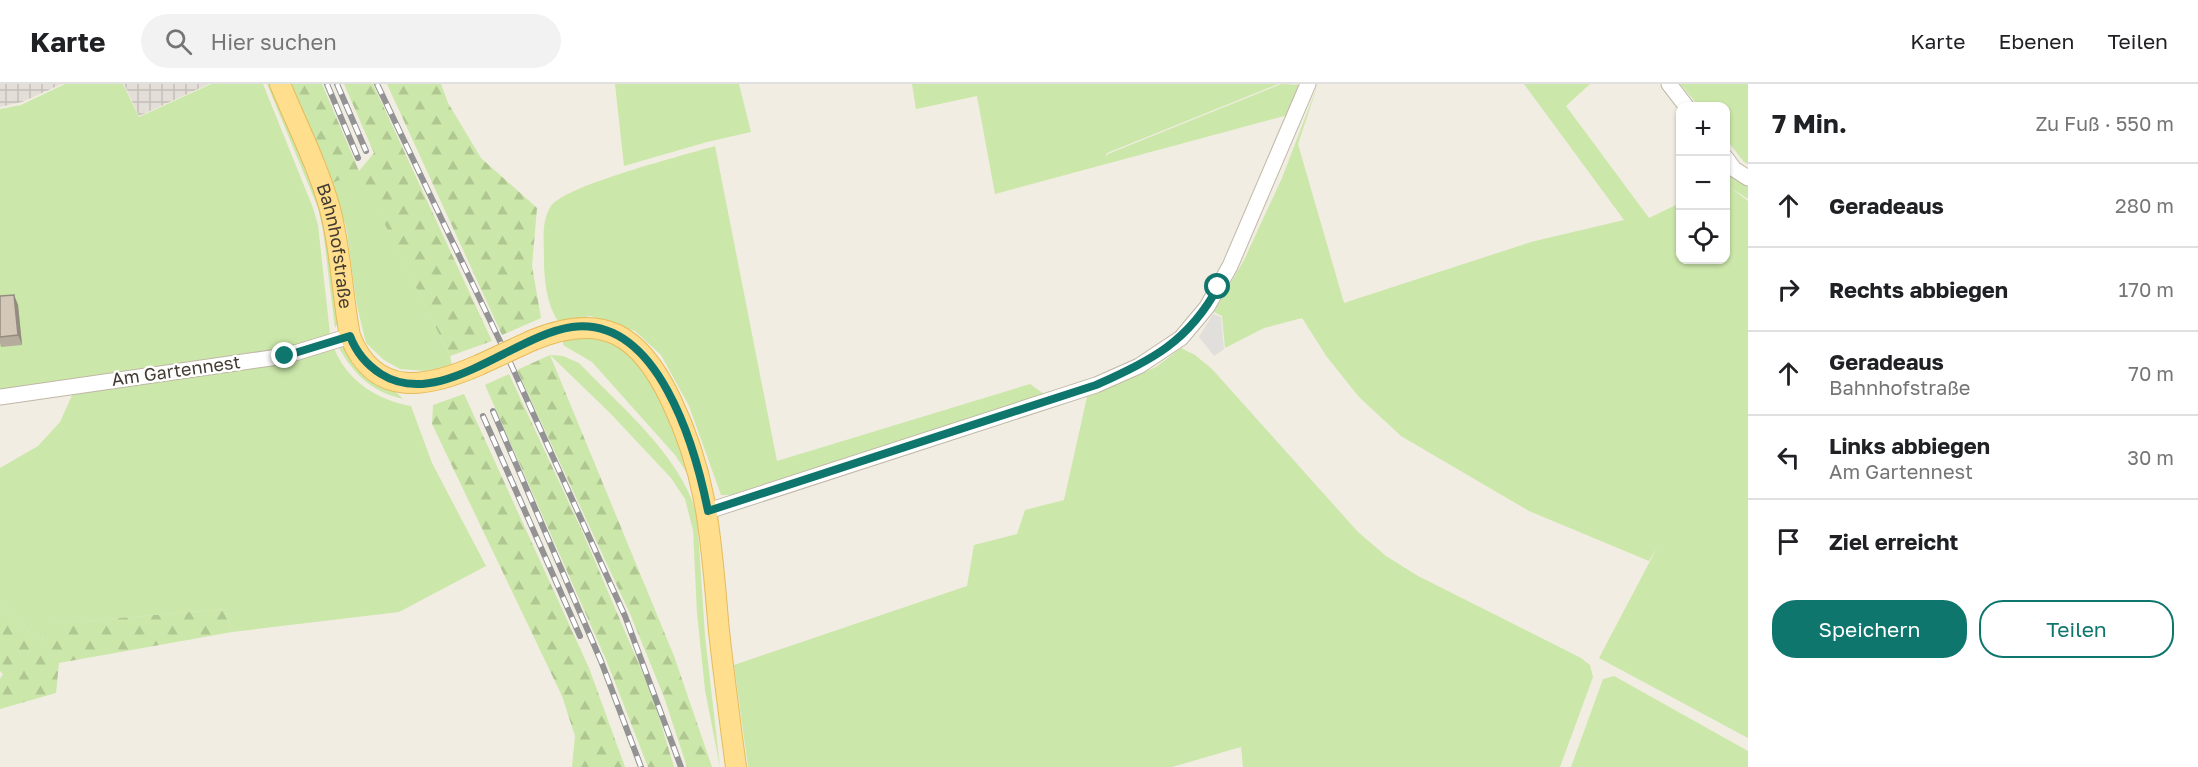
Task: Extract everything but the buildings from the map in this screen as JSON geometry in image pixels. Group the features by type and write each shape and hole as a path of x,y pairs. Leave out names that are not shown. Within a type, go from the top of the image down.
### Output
{"main road":[{"name":"Bahnhofstraße","path":"280,84 330,209 336,234 350,336 356,350 367,364 398,382 428,384 447,379 561,330 586,327 610,331 637,348 659,374 679,417 696,463 708,511 723,665 736,767"}],"street":[{"path":"708,511 1096,385 1139,366 1181,338 1207,307 1230,266 1308,84"},
{"path":"1669,84 1683,102"},
{"path":"1730,164 1748,178"},
{"name":"Am Gartennest","path":"7,396 285,356 350,336"}],"shaded area":[{"path":"0,84 62,84 22,102 0,107"},
{"path":"124,84 209,84 139,116"},
{"path":"1213,314 1221,317 1224,349 1214,356 1199,337"}],"green space":[{"path":"65,84 123,84 139,117 211,84 263,84 318,225 330,334 323,340 284,351 0,392 0,109 21,105"},
{"path":"267,84 271,84 322,207 339,321 335,328 318,208"},
{"path":"288,84 322,84 359,171 374,153 344,84 373,84 492,341 450,356 359,172 330,184"},
{"path":"387,84 441,84 448,103 481,158 537,208 532,266 541,318 502,335"},
{"path":"615,84 739,84 751,132 624,166"},
{"path":"912,84 1278,84 1107,153 1105,158 1108,154 1281,84 1301,85 1288,115 995,194 977,96 916,109"},
{"path":"1318,84 1298,144 1344,303 1531,242 1624,220 1524,84 1590,84 1566,106 1649,218 1676,205 1676,264 1730,264 1730,173 1735,180 1748,187 1748,199 1731,188 1748,201 1748,738 1599,658 1658,546 1649,561 1529,511 1401,436 1359,397 1327,357 1302,318 1264,328 1225,348 1222,316 1214,312 1244,260 1282,178"},
{"path":"1680,84 1748,84 1748,164 1730,144 1730,102 1696,102"},
{"path":"715,146 777,461 1030,384 1044,394 731,495 721,495 689,406 661,355 635,331 606,321 590,316 559,322 547,292 544,246 544,225 548,212 551,206 561,198 602,180"},
{"path":"359,171 450,356 452,365 448,368 426,371 400,369 384,360 366,343 357,306 346,226 330,184"},
{"path":"563,337 598,337 622,346 641,361 677,429 689,476 675,455 592,362 563,345"},
{"path":"338,346 350,352 379,382 403,399 382,392 364,380 350,365"},
{"path":"334,348 347,370 365,387 386,399 411,406 432,463 486,566 399,612 232,632 225,609 51,624 41,642 0,604 0,468 38,446 60,422 74,391"},
{"path":"1181,348 1195,355 1212,369 1358,532 1386,556 1418,576 1581,658 1590,665 1593,677 1560,767 1243,767 1241,747 1172,767 748,767 734,665 967,586 974,545 1017,534 1025,510 1064,500 1087,397 1156,367"},
{"path":"550,355 563,356 579,363 647,432 677,471 688,492 697,514 705,636 720,767 705,690 697,613 693,530 685,499 671,478 610,413"},
{"path":"550,355 674,656 712,767 687,767 664,697 631,616 517,370"},
{"path":"509,374 582,531 653,697 674,767 648,767 607,662 485,385"},
{"path":"464,394 589,668 625,767 572,767 575,736 562,696 432,424 433,405"},
{"path":"0,604 41,642 50,624 225,609 232,632 59,663 56,693 0,709 0,679 3,674 0,671"},
{"path":"1614,676 1748,751 1748,767 1571,767 1603,679"}],"railway":[{"path":"327,84 358,158"},
{"path":"337,84 366,151"},
{"path":"377,84 509,360 625,616 681,767"},
{"path":"493,411 601,661 641,767"},
{"path":"483,416 580,636"}],"route":[{"path":"285,356 350,336 356,350 367,364 380,374 406,384 428,384 457,375 550,333 573,327 599,328 610,331 637,348 659,374 691,446 708,511 1096,385 1139,366 1181,338 1207,307 1218,287"}]}
